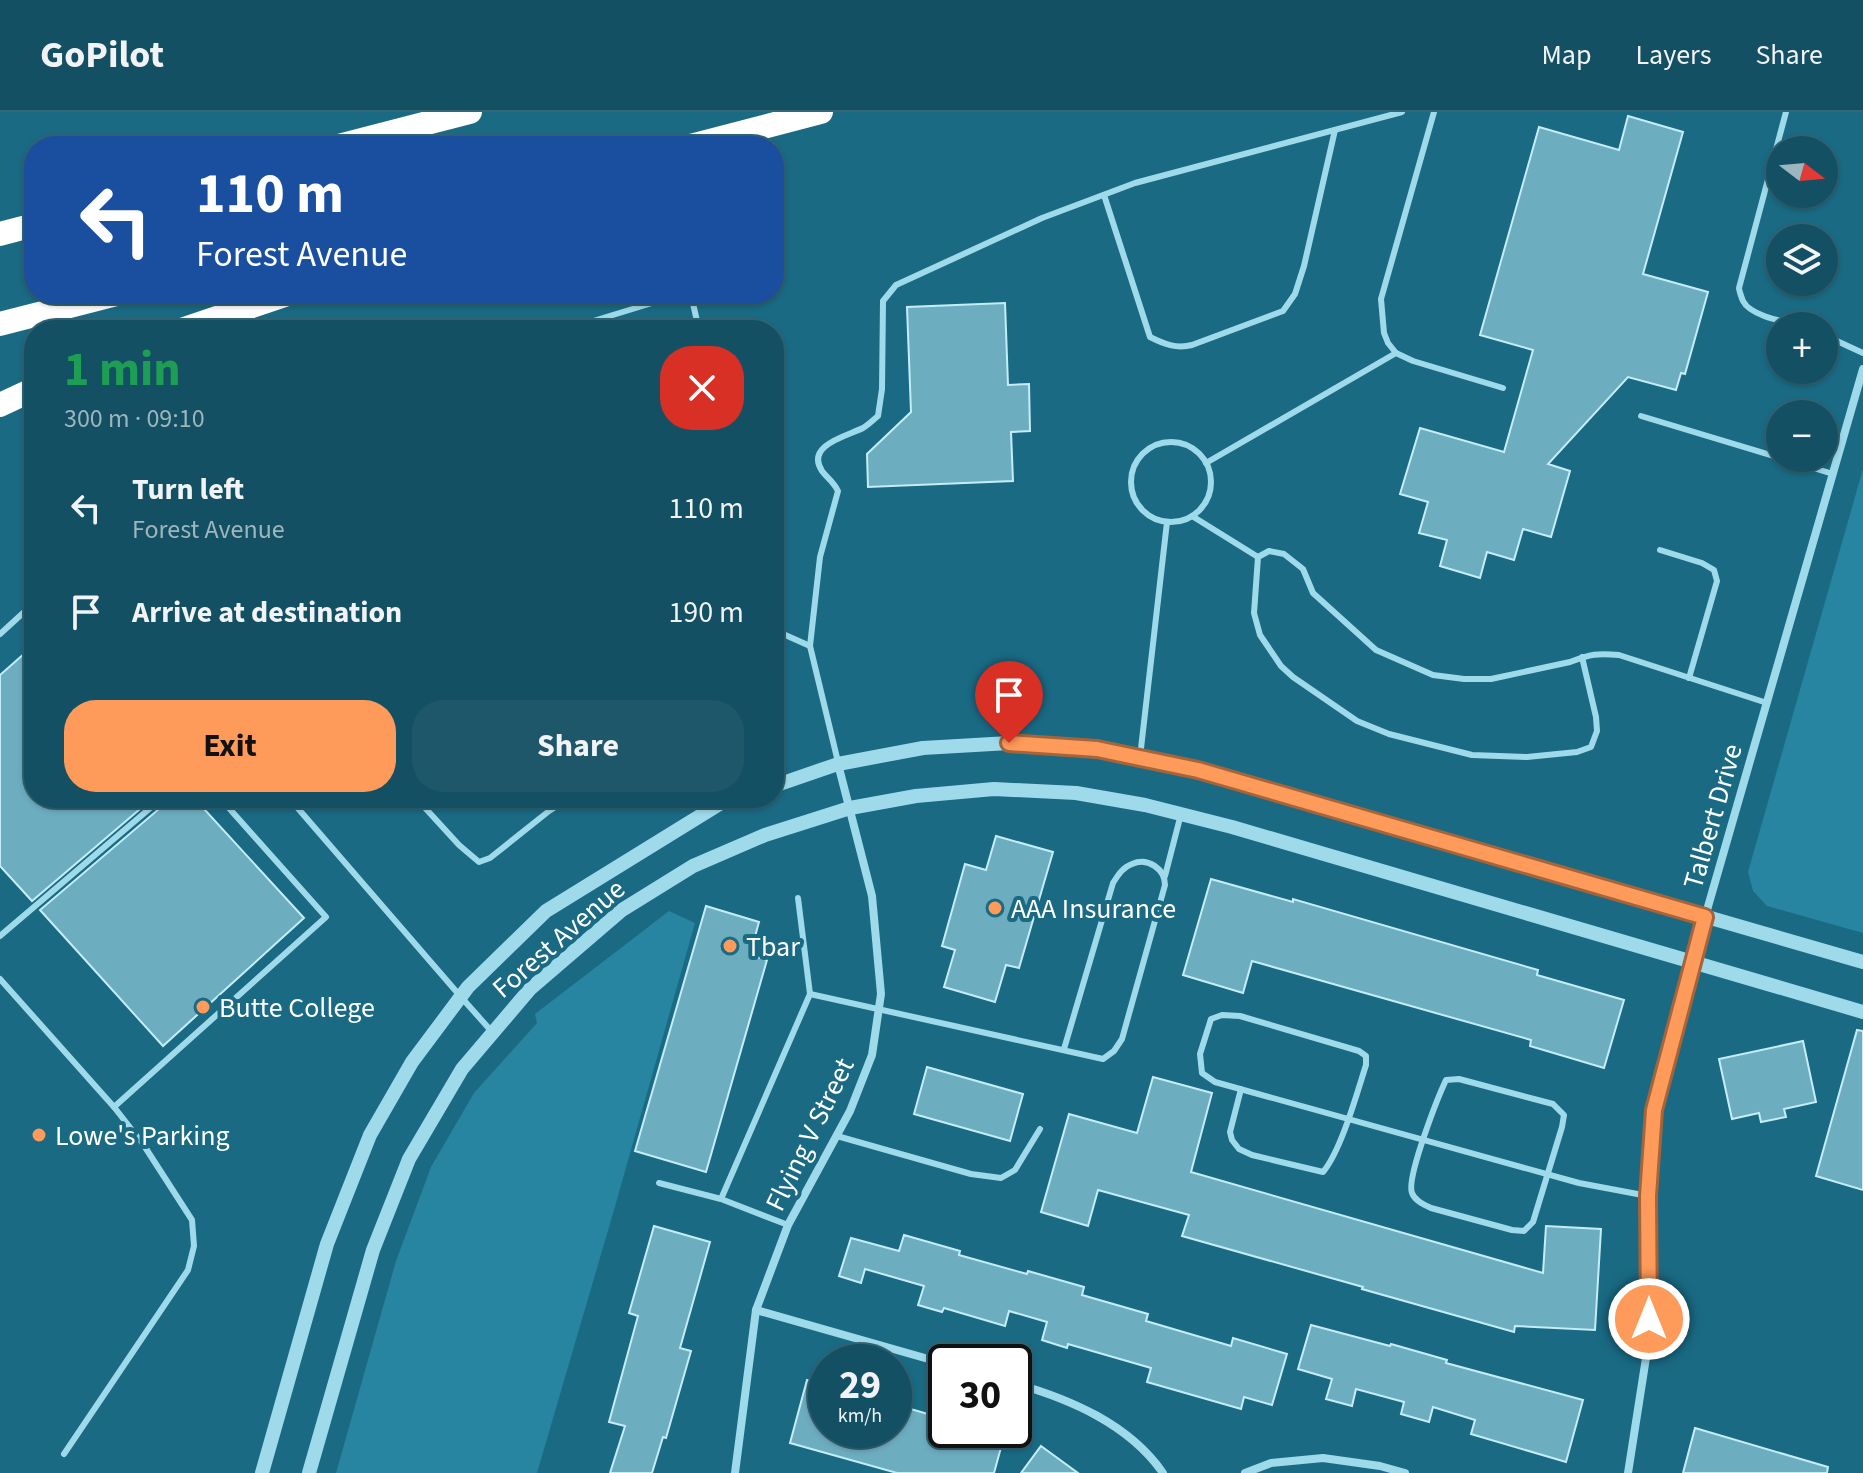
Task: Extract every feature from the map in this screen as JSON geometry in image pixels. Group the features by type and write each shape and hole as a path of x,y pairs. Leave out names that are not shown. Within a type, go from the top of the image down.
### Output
{"highway":[{"path":"377,136 470,112"},
{"path":"728,136 821,112"},
{"path":"739,136 763,127"},
{"path":"0,234 24,228"},
{"path":"0,324 78,304"},
{"path":"211,320 258,304"},
{"path":"0,405 24,394"}],"street":[{"name":"Talbert Drive","path":"1628,1473 1648,1345 1648,1196 1654,1110 1705,917 1863,369"},
{"path":"784,783 838,764 923,748 1009,743 1097,749 1213,775 1863,962"},
{"name":"Flying V Street","path":"735,1473 756,1310 788,1225 850,1111 872,1055 879,1008 881,994 872,896 838,764"},
{"name":"Forest Avenue","path":"309,1473 373,1250 409,1159 462,1069 530,989 622,910 693,866 765,835 850,808 916,796 994,789 1076,793 1145,805 1232,827 1863,1012"},
{"name":"Forest Avenue","path":"262,1473 327,1244 370,1135 412,1062 468,987 546,911 713,808"},
{"path":"756,1310 928,1359"},
{"path":"1032,1388 1089,1410 1124,1434 1156,1462 1163,1473"},
{"path":"1245,1473 1271,1463 1323,1458 1405,1473"}],"lane":[{"path":"838,764 810,646 820,557 838,491 819,461 821,450 829,443 865,427 878,416 882,389 883,301 896,285 1042,218 1135,183 1402,112"},
{"path":"1434,112 1381,299 1384,333 1396,353 1413,361 1503,388"},
{"path":"1766,316 1749,309 1742,300 1739,288 1786,112"},
{"path":"1104,195 1150,337 1181,348 1192,345 1283,311 1295,294 1335,130"},
{"path":"597,320 649,304"},
{"path":"1838,341 1863,353"},
{"path":"1206,463 1396,353"},
{"path":"1641,416 1766,454"},
{"path":"1168,441 1193,448 1203,457 1209,469 1209,495 1192,516 1167,522 1143,511 1131,488 1131,474 1144,451 1168,441"},
{"path":"1826,472 1833,474"},
{"path":"1192,516 1258,557"},
{"path":"1140,758 1167,522"},
{"path":"1660,550 1702,563 1714,570 1717,581 1689,678"},
{"path":"1258,557 1269,551 1284,554 1303,569 1313,593 1376,650 1433,675 1491,679 1570,662 1595,653 1619,655 1767,703"},
{"path":"1258,557 1254,613 1260,635 1281,666 1357,721 1389,734 1472,755 1527,757 1577,752 1591,747 1597,731 1596,717 1582,657"},
{"path":"0,634 24,612"},
{"path":"784,634 810,646"},
{"path":"0,936 150,808"},
{"path":"114,1107 326,917 229,808"},
{"path":"298,808 493,1033"},
{"path":"425,808 479,862 490,858 554,808"},
{"path":"810,994 1103,1059 1114,1051 1122,1039 1165,885 1181,814"},
{"path":"1064,1049 1113,883 1120,872 1137,862 1159,868 1165,876"},
{"path":"721,1199 810,994 798,898"},
{"path":"0,979 114,1107 143,1144 192,1220 194,1246 188,1270 64,1454"},
{"path":"1241,1089 1230,1132 1239,1149 1323,1172 1329,1165 1348,1119 1366,1065 1366,1056 1359,1051 1240,1016 1222,1015 1211,1019 1200,1054 1202,1073 1215,1082 1241,1089 1348,1119 1423,1140 1548,1174 1579,1183 1648,1196"},
{"path":"1459,1079 1553,1104 1564,1115 1533,1222 1524,1231 1421,1204 1412,1193 1411,1183 1423,1140 1446,1080 1459,1079"},
{"path":"837,1136 971,1174 1001,1178 1015,1170 1040,1129"},
{"path":"659,1183 721,1199 788,1225"}],"shaded area":[{"path":"1863,469 1863,933 1767,906 1753,891 1748,872"},
{"path":"669,911 695,923 537,1473 336,1473 396,1261 431,1167 474,1093 537,1023 535,1014"}],"building":[{"path":"1628,116 1683,132 1643,274 1708,292 1685,374 1681,373 1676,390 1628,377 1548,464 1570,471 1551,537 1523,529 1514,560 1487,552 1480,578 1440,566 1447,540 1419,533 1428,502 1400,494 1420,428 1504,452 1533,350 1480,335 1539,127 1619,150"},
{"path":"1005,303 1008,385 1029,384 1030,431 1011,432 1013,481 868,487 867,454 911,412 907,307"},
{"path":"24,654 24,808 141,808 32,901 0,866 0,675"},
{"path":"160,808 203,808 304,918 163,1046 40,910"},
{"name":"AAA Insurance","path":"996,836 1053,852 1019,968 1006,965 995,1002 944,987 955,950 942,946 965,864 986,870"},
{"path":"1211,879 1293,902 1293,899 1538,970 1537,975 1624,1000 1604,1068 1530,1046 1531,1040 1252,961 1243,993 1183,975"},
{"path":"706,906 759,922 750,955 767,960 706,1172 635,1151"},
{"path":"1857,1030 1863,1031 1863,1190 1816,1176"},
{"path":"1803,1041 1816,1102 1784,1109 1786,1117 1761,1122 1759,1113 1732,1119 1719,1059"},
{"path":"927,1067 1023,1094 1010,1141 914,1114"},
{"path":"1153,1077 1212,1093 1191,1172 1543,1273 1546,1226 1601,1229 1595,1330 1515,1326 1514,1332 1182,1236 1189,1215 1098,1190 1088,1226 1041,1212 1069,1114 1137,1133"},
{"path":"654,1226 710,1242 680,1348 691,1351 666,1438 663,1437 652,1473 610,1473 625,1426 609,1422 638,1316 629,1313"},
{"path":"904,1235 960,1251 959,1255 1084,1287 1082,1295 1148,1314 1146,1321 1231,1346 1233,1338 1287,1354 1272,1405 1244,1397 1241,1409 1147,1382 1151,1368 1068,1344 1067,1348 1042,1340 1047,1322 1009,1311 1005,1326 944,1308 942,1312 918,1305 924,1286 865,1269 861,1283 839,1276 851,1238 899,1251"},
{"path":"1311,1325 1391,1344 1447,1360 1446,1363 1583,1400 1566,1462 1471,1434 1475,1420 1433,1407 1429,1422 1401,1414 1404,1402 1356,1389 1352,1406 1326,1399 1332,1379 1298,1369"},
{"path":"807,1380 808,1448 912,1448 912,1409 928,1414 928,1448 1001,1448 994,1473 897,1473 790,1443"},
{"path":"1695,1428 1828,1467 1827,1473 1683,1473"},
{"path":"1041,1446 1078,1473 1021,1473"}],"place":[{"name":"AAA Insurance","path":"995,908"},
{"name":"Tbar","path":"730,946"},
{"name":"Butte College","path":"203,1007"},
{"name":"Lowe's Parking","path":"39,1135"}],"route":[{"path":"1009,743 1097,749 1198,770 1705,917 1654,1110 1648,1196 1649,1319"}]}
